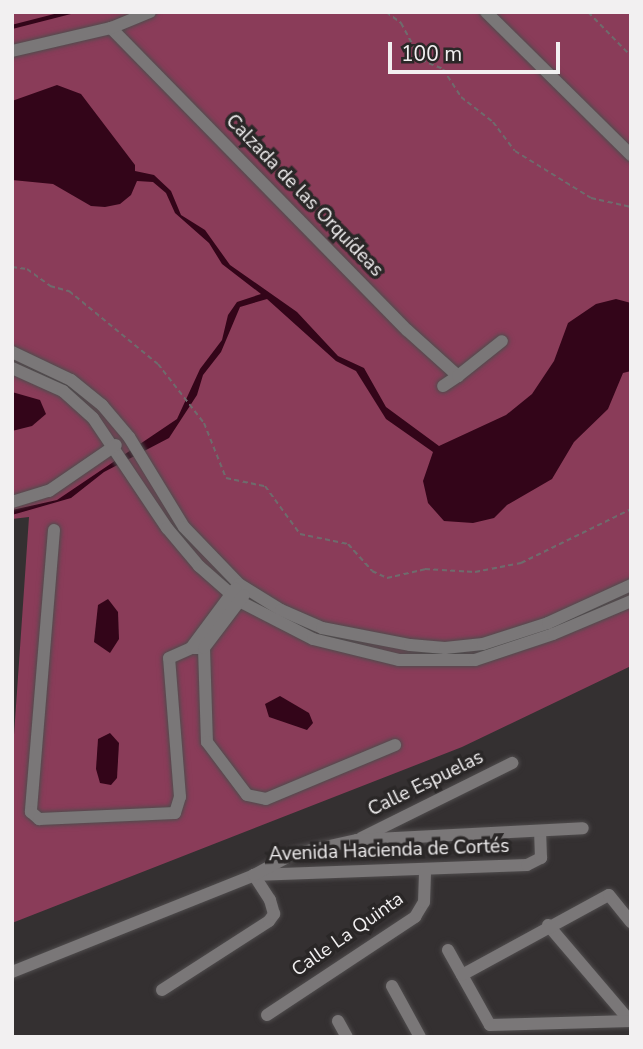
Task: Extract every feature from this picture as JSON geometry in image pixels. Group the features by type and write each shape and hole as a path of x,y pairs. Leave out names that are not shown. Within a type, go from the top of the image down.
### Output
{"street":[{"path":"12,51 111,28 150,12"},
{"path":"486,12 631,155"},
{"name":"Calzada de las Orquídeas","path":"111,28 407,330 458,376"},
{"path":"443,386 502,341"},
{"path":"12,352 71,380 116,422 129,436 184,527 239,592 321,628 365,640 445,648 483,643 548,623 631,585"},
{"path":"12,368 62,391 116,445 167,528 239,592 313,639 355,652 436,663 475,660 505,651 631,601"},
{"path":"105,433 116,422"},
{"path":"12,502 49,491 116,445"},
{"path":"54,530 31,812 39,819 175,813 180,797 169,658 197,648 239,592"},
{"path":"197,648 207,742 247,795 266,799 395,745"},
{"name":"Calle Espuelas","path":"357,840 512,763"},
{"path":"540,833 583,828"},
{"name":"Avenida Hacienda de Cortés","path":"12,972 254,875 293,854 357,840 540,833 541,858 536,863 425,872 254,875"},
{"name":"Calle La Quinta","path":"267,1015 415,917 424,902 425,872"},
{"path":"162,990 269,921 274,914 270,900 254,875"},
{"path":"461,975 548,925 609,895 631,922"},
{"path":"548,925 630,1021"},
{"path":"449,950 490,1025 630,1021"},
{"path":"392,986 420,1037"},
{"path":"338,1021 347,1037"}],"path":[{"path":"386,12 401,23 421,60 443,69 461,97 493,122 515,151 591,198 631,207"},
{"path":"588,12 631,57"},
{"path":"12,267 27,269 50,286 69,291 158,364 181,399 204,424 226,478 265,486 300,534 348,544 372,571 387,578 425,569 475,572 521,563 631,509"}],"shaded area":[{"path":"12,12 631,12 631,666 462,747 12,923 12,764 29,517 12,519"},
{"path":"57,85 81,94 135,165 135,171 154,175 171,191 181,215 205,230 230,265 297,312 338,356 364,368 386,407 439,446 506,415 532,394 554,361 568,323 596,304 616,299 631,303 631,371 623,373 608,409 574,442 552,479 507,505 494,518 473,523 444,521 428,503 423,481 433,452 386,419 356,371 336,361 267,299 240,307 221,352 203,375 197,395 169,438 104,472 71,498 12,515 12,510 57,500 177,419 200,369 222,340 228,315 237,302 261,294 222,264 209,243 175,213 166,193 153,182 137,181 131,195 120,204 105,207 91,206 53,184 12,180 12,101"},
{"path":"12,392 40,400 46,414 32,426 12,431"},
{"path":"108,599 118,612 119,639 110,653 94,642 98,605"},
{"path":"280,696 309,713 313,723 307,730 269,717 265,704"},
{"path":"110,733 119,743 117,778 111,785 100,783 96,769 98,739"}],"waterway":[{"path":"12,27 71,12"}]}
